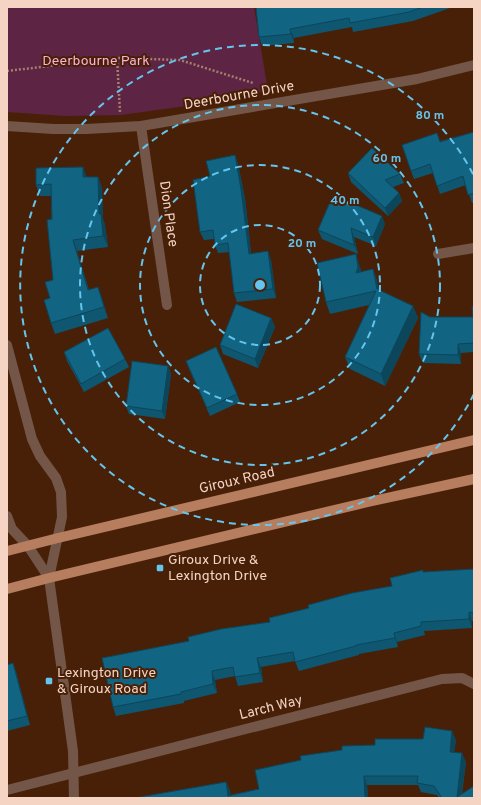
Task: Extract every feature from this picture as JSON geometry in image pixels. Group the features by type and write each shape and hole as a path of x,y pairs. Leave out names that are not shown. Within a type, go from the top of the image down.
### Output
{"main road":[{"name":"Giroux Road","path":"7,551 474,440"},
{"path":"7,589 361,504 474,479"}],"street":[{"name":"Deerbourne Drive","path":"7,126 53,129 86,129 141,126 417,78 474,65"},
{"name":"Dion Place","path":"141,126 167,305"},
{"path":"438,254 474,248"},
{"path":"7,345 32,439 40,456 56,478 61,492 62,517 49,578 73,751 74,798"},
{"path":"7,516 12,529 28,546 49,578"},
{"name":"Larch Way","path":"7,790 442,679 462,678 474,684"}],"path":[{"path":"7,71 117,58 180,60 253,83"},
{"path":"117,58 120,112"}],"green space":[{"name":"Deerbourne Park","path":"7,7 254,7 268,91 179,107 121,115 66,116 7,112"}],"building":[{"path":"256,7 423,7 409,12 350,23 349,18 290,29 291,34 259,37"},
{"path":"474,132 474,193 468,195 463,176 437,186 430,164 411,171 402,145 437,133 440,142"},
{"path":"372,148 400,174 385,180 399,193 385,208 348,173"},
{"path":"235,155 249,254 268,251 273,289 234,293 228,243 215,245 213,230 200,232 193,180 210,176 206,161"},
{"path":"83,167 83,177 98,177 99,214 101,214 103,236 73,240 88,290 98,287 104,307 51,323 44,300 50,298 45,282 53,280 47,220 52,219 51,184 36,185 36,168"},
{"path":"333,195 382,216 373,237 351,228 354,245 318,230"},
{"path":"356,254 358,267 356,273 373,269 377,289 413,306 381,374 345,357 376,291 326,302 317,263"},
{"path":"236,304 271,318 255,359 220,345"},
{"path":"474,306 474,343 458,344 458,355 419,354 421,312 430,317 473,317 472,307"},
{"path":"108,328 125,359 81,384 64,352"},
{"path":"216,347 237,394 207,408 186,361"},
{"path":"132,361 168,366 162,411 126,406"},
{"path":"474,569 474,613 469,612 469,619 421,622 421,626 394,633 395,638 356,645 295,662 293,652 257,658 260,673 235,677 233,667 212,671 213,684 181,692 181,694 113,707 102,658 189,641 188,637 221,629 270,622 269,618 309,608 308,605 352,593 392,586 390,578 423,570 423,572"},
{"path":"13,663 27,716 7,721 7,665"},
{"path":"425,727 452,731 450,752 462,753 457,797 474,786 474,798 442,798 434,786 417,783 418,776 364,776 365,798 134,798 226,782 228,796 259,789 255,770 301,760 300,756 342,750 342,746 375,745 375,739 423,739"}],"place":[{"name":"Giroux Drive & Lexington Drive","path":"160,568"},
{"name":"Lexington Drive & Giroux Road","path":"49,681"}]}
